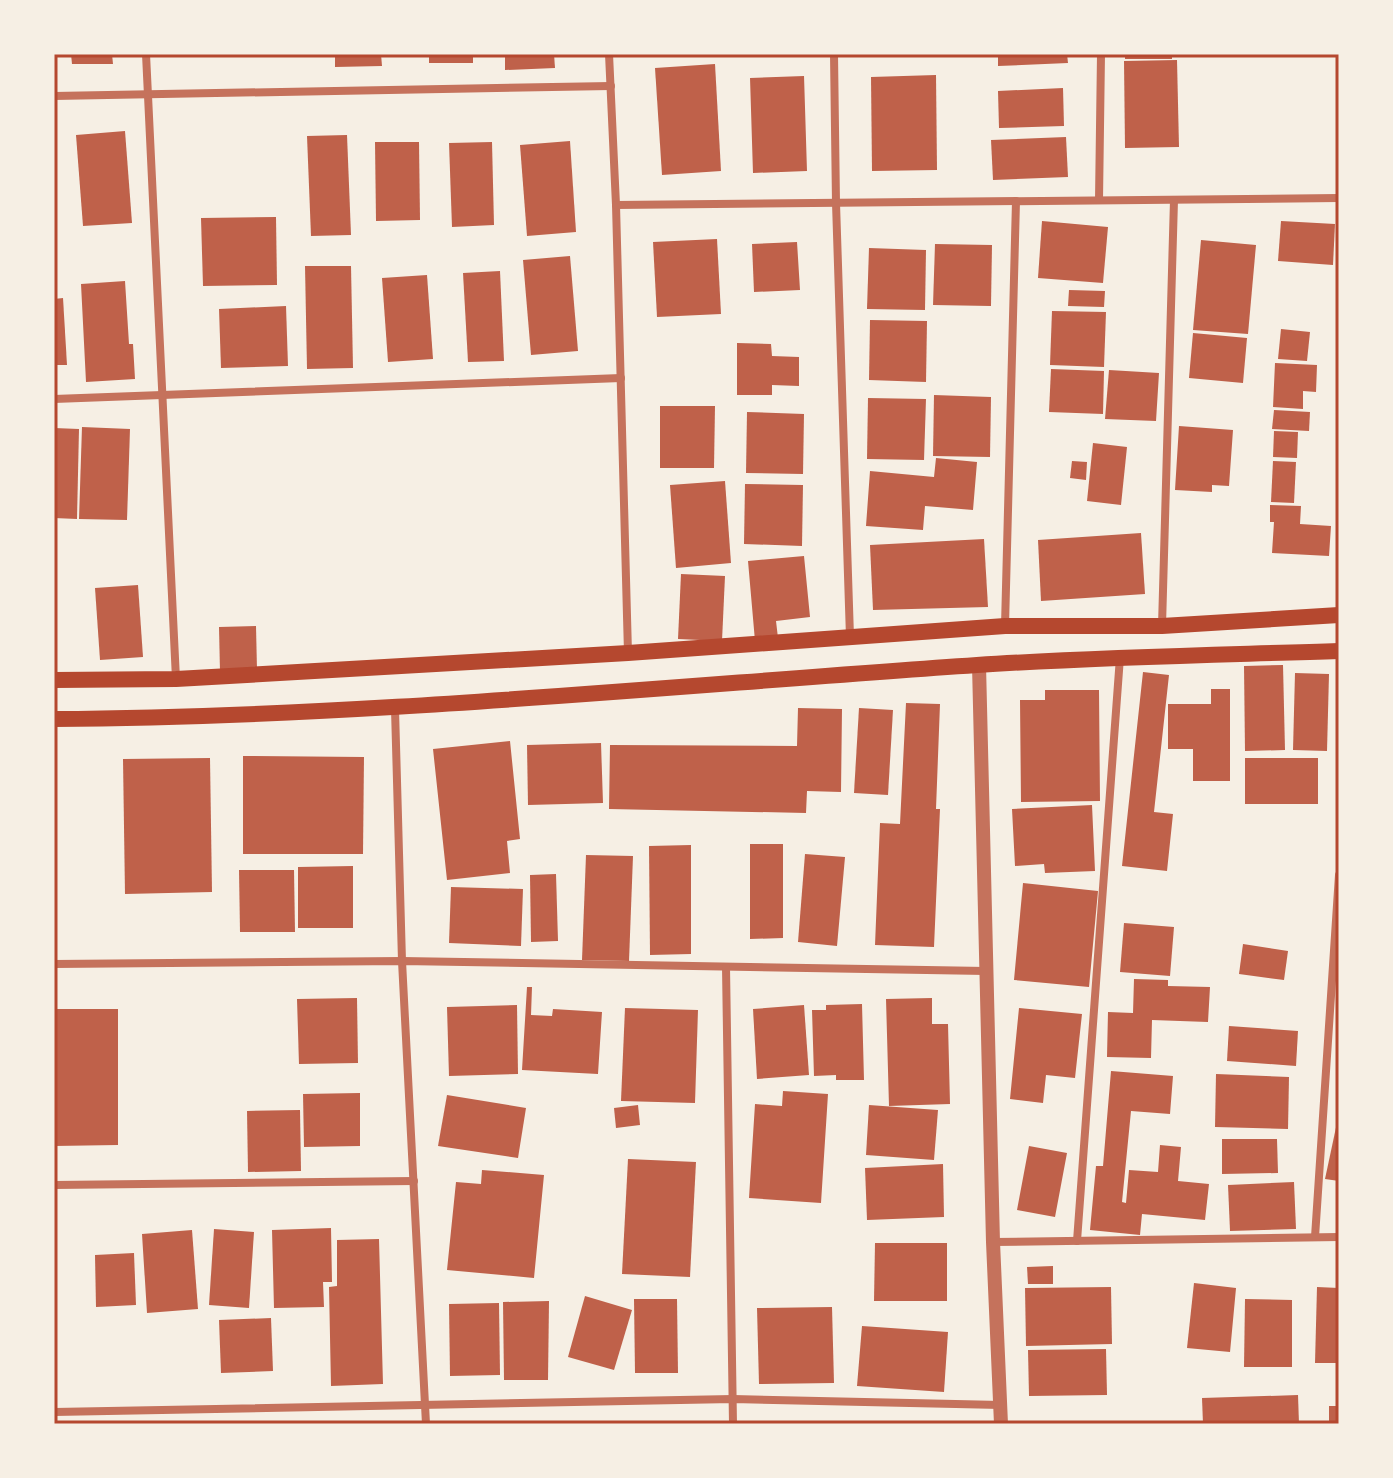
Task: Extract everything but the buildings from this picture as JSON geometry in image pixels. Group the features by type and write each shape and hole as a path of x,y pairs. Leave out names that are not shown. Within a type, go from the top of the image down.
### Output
{"main road":[{"path":"54,680 176,679 628,653 1005,626 1162,626 1339,615"},
{"path":"54,719 191,718 395,709 979,665 1120,657 1339,651"}],"street":[{"path":"146,54 176,679"},
{"path":"609,54 628,653"},
{"path":"834,54 850,637"},
{"path":"1099,200 1101,54"},
{"path":"54,96 611,86"},
{"path":"616,205 1339,198"},
{"path":"1162,626 1174,200"},
{"path":"1005,626 1016,201"},
{"path":"54,399 621,378"},
{"path":"1077,1241 1120,657"},
{"path":"979,665 993,1242 1001,1424"},
{"path":"395,709 402,961 426,1424"},
{"path":"1315,1237 1339,875"},
{"path":"54,964 402,961 986,971"},
{"path":"726,967 733,1424"},
{"path":"54,1185 414,1181"},
{"path":"993,1242 1339,1237"},
{"path":"54,1412 733,1399 1001,1405"},
{"path":"133,1410 133,1424"}]}
